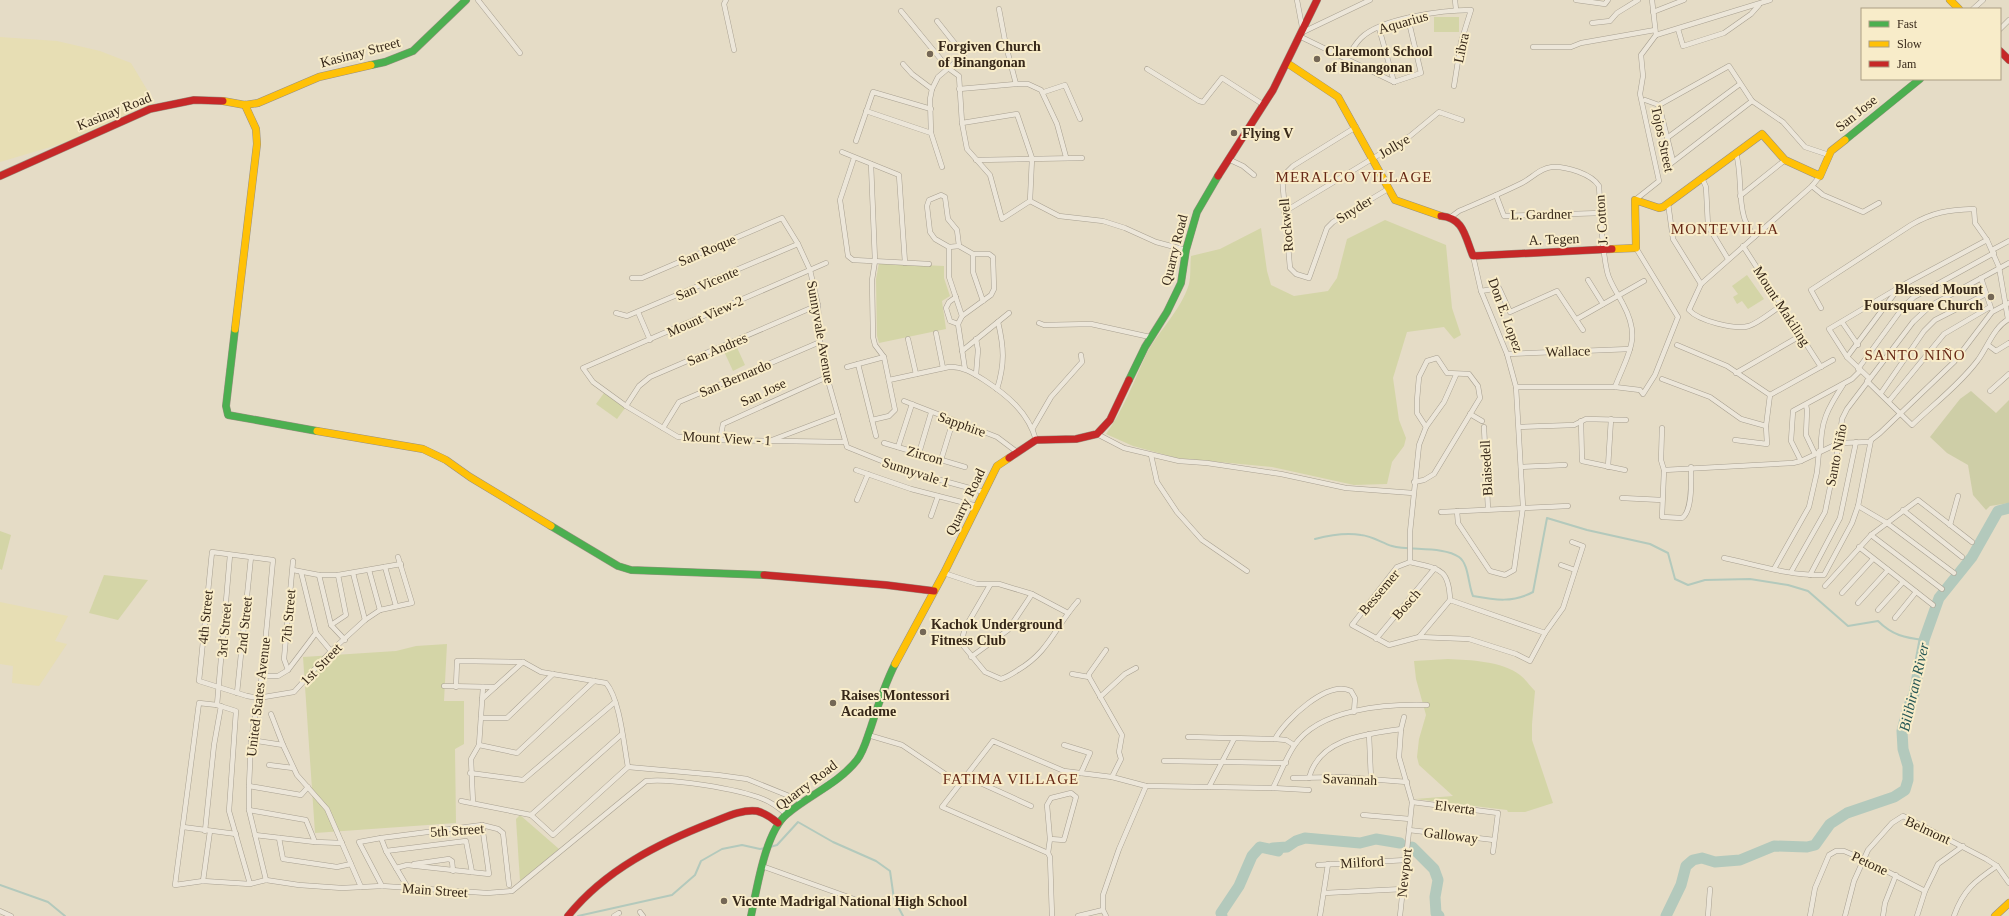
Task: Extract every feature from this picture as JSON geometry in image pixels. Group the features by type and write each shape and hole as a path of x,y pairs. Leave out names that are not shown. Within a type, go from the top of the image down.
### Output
{"street":[{"name":"Kasinay Street","path":"246,104 258,103 319,77 385,62 413,51 466,0"},
{"path":"478,0 520,53"},
{"path":"726,0 724,4 734,50"},
{"path":"1297,0 1302,34"},
{"name":"Quarry Road","path":"1097,434 1110,420 1150,337 1167,312 1181,283 1186,250 1197,212 1228,159 1264,105 1302,34 1318,0"},
{"path":"1302,34 1370,0"},
{"path":"1455,0 1456,10"},
{"path":"1576,0 1605,4 1608,0"},
{"path":"1592,23 1610,21 1638,0"},
{"path":"1652,0 1656,35 1770,0"},
{"path":"1653,12 1684,0"},
{"path":"1950,0 1958,8"},
{"path":"1973,8 1983,0"},
{"path":"1678,29 1682,46 1724,34 1751,14 1760,4"},
{"path":"999,9 1006,46 1016,84"},
{"name":"Aquarius","path":"1347,58 1362,37 1379,28 1408,18 1456,10 1471,10"},
{"name":"Libra","path":"1454,86 1459,50 1471,10"},
{"path":"901,12 948,68 959,76 962,123 967,149 990,175 1002,219 1030,201"},
{"path":"1302,34 1394,82 1421,74 1408,18"},
{"path":"2001,28 2009,20"},
{"path":"937,22 963,53 963,57 938,77 932,89 931,133 942,167"},
{"path":"1379,28 1394,82"},
{"path":"1533,47 1571,47 1581,43 1655,30"},
{"name":"Tojos Street","path":"1635,200 1659,181 1640,94 1643,76 1641,55 1656,35"},
{"path":"1287,63 1338,97 1395,200 1439,216 1451,217"},
{"path":"903,64 912,74 932,89"},
{"path":"1645,100 1659,105 1729,66 1752,101 1783,122 1805,147 1829,155"},
{"path":"1147,69 1199,101 1203,102 1222,78 1264,105"},
{"name":"San Jose","path":"1820,176 1831,150 1919,80"},
{"path":"959,89 1016,84 1034,86 1044,92 1058,124 1066,157"},
{"path":"1667,138 1740,84"},
{"path":"1044,92 1065,85 1080,119"},
{"path":"856,141 873,92 931,109"},
{"name":"Kasinay Road","path":"0,176 150,109 194,100 224,101 246,104"},
{"path":"1665,168 1752,101"},
{"path":"246,104 256,129 257,144 226,406 228,415 423,449 446,460 470,478 618,566 631,570 742,574 886,585 934,591"},
{"path":"1659,105 1673,162"},
{"path":"866,111 931,133"},
{"name":"Jollye","path":"1284,212 1410,136 1439,112 1462,120"},
{"path":"962,123 1018,114 1032,158 1030,201"},
{"name":"Rockwell","path":"1309,278 1296,274 1290,268 1282,177 1284,173 1356,128"},
{"path":"1516,387 1615,387 1640,390 1643,394 1656,375 1678,317 1636,248 1635,200 1659,208 1762,134 1785,160 1820,176 1812,186 1701,284 1689,310 1693,315 1720,324 1739,327 1750,326 1781,306"},
{"path":"842,152 854,158 898,173 900,176 905,263"},
{"path":"1736,153 1740,165 1740,196 1744,218 1754,237"},
{"path":"976,160 1066,157 1082,158"},
{"path":"854,158 840,200 848,256 853,260 929,264"},
{"path":"1228,159 1243,166 1254,175"},
{"path":"1740,196 1785,160"},
{"path":"871,164 874,261 872,280 873,337 875,346 884,358 895,404 894,413 872,420"},
{"name":"J. Cotton","path":"1451,217 1459,211 1523,183 1543,170 1552,167 1563,168 1592,178 1596,182 1599,186 1603,250 1607,273 1631,318 1633,328 1633,339 1630,349 1615,387"},
{"path":"1702,178 1706,187 1708,226 1728,259"},
{"path":"1812,186 1823,195 1863,212 1879,203"},
{"name":"Snyder","path":"1309,278 1326,228 1333,222 1388,189"},
{"path":"959,246 957,230 949,222 946,198 941,195 928,202 930,232 935,239 949,247 959,246 973,254 990,254 993,257 994,289 991,295 962,316 958,324 965,369"},
{"name":"L. Gardner","path":"1496,195 1504,216 1601,213"},
{"path":"1030,201 1060,216 1103,221 1126,228 1156,242 1186,250"},
{"path":"1668,203 1672,239 1701,284"},
{"path":"1821,308 1810,290 1927,216 1957,210 1974,209 1975,223 1987,240 1999,267 2009,319 2000,325 1978,360 1965,375 1912,425 1859,370 1829,329 1987,240"},
{"name":"Don E. Lopez","path":"1451,217 1459,222 1463,229 1473,256 1481,291 1507,354 1516,387 1520,427 1523,507 1514,570 1505,575 1490,571 1458,523 1457,511"},
{"name":"Sunnyvale Avenue","path":"782,218 798,244 810,270 818,305 820,342 827,377 845,442 849,449"},
{"name":"San Roque","path":"632,278 642,278 782,218"},
{"path":"1801,461 1791,441 1793,411 1844,383 1859,370 1904,306 1914,297 1993,252 2009,241"},
{"name":"San Vicente","path":"616,313 627,316 638,312 798,244"},
{"name":"Mount Makiling","path":"1743,246 1800,336 1821,366"},
{"path":"949,247 948,272 962,316"},
{"name":"A. Tegen","path":"1473,256 1636,248"},
{"path":"973,254 973,272 983,301"},
{"name":"Mount View-2","path":"583,368 826,263"},
{"name":"Santo Niño","path":"1791,572 1825,512 1839,443 1842,419 1847,409 1912,322 1930,306 1999,267 2009,263"},
{"path":"1981,278 1991,309"},
{"path":"1588,280 1603,304"},
{"path":"1577,319 1644,281"},
{"path":"1481,291 1499,288 1510,312 1557,291 1583,330"},
{"path":"1848,356 1858,345 1900,288"},
{"path":"1880,393 1924,331 1935,320 1986,294"},
{"path":"956,296 948,302 946,308 950,321 958,324"},
{"path":"1889,401 1944,334 1991,309 2007,303"},
{"name":"San Andres","path":"626,406 639,386 650,378 818,305"},
{"path":"1724,558 1791,572 1810,575 1824,575 1852,523 1858,506 1870,442 1954,362 1991,309"},
{"path":"638,312 650,340"},
{"path":"962,351 1009,313"},
{"path":"997,389 1003,370 1003,343 998,322"},
{"path":"1040,322 1050,325 1091,324 1150,337"},
{"path":"1842,322 1858,345"},
{"path":"936,333 943,368"},
{"path":"1736,372 1800,336"},
{"path":"908,339 916,374"},
{"path":"976,339 978,350 976,375"},
{"name":"San Bernardo","path":"663,428 679,402 820,342"},
{"path":"1988,345 1996,351 2009,343"},
{"path":"1677,345 1727,366 1770,395"},
{"name":"Wallace","path":"1507,354 1630,349"},
{"path":"1033,428 1051,397 1082,362 1081,355"},
{"path":"847,367 884,358"},
{"path":"1414,482 1424,480 1434,474 1480,398 1478,386 1469,374 1463,373 1456,375 1447,373 1437,358 1427,362 1419,377 1417,413 1426,427"},
{"path":"1770,395 1833,360"},
{"path":"858,364 876,436"},
{"path":"890,380 956,366 965,369 1006,394 1017,405 1033,428 1036,440 1076,439 1097,434 1124,448 1179,461 1207,463 1281,474 1346,488 1413,493"},
{"name":"Mount View - 1","path":"583,368 593,382 626,406 678,437 720,440 845,442"},
{"path":"1990,390 2009,374"},
{"path":"1419,637 1450,600 1449,584 1443,572 1435,568 1410,562 1410,532 1418,444 1426,427 1444,402 1456,375"},
{"name":"San Jose","path":"720,440 723,424 827,377"},
{"path":"1662,380 1710,397 1741,419 1766,426"},
{"path":"1774,569 1809,507 1817,472 1818,452 1826,411 1844,383"},
{"path":"1735,440 1767,444 1766,426 1770,395"},
{"name":"Sapphire","path":"904,401 931,413 997,437 1017,452"},
{"path":"898,447 912,404"},
{"path":"1806,405 1808,410 1806,435 1818,452"},
{"path":"919,453 931,413"},
{"path":"1470,414 1482,421"},
{"path":"769,441 838,415"},
{"path":"1520,427 1569,426 1586,419 1626,420"},
{"path":"1608,466 1611,419"},
{"path":"941,460 953,421"},
{"path":"1581,421 1582,461 1625,470"},
{"name":"Blaisedell","path":"1484,427 1488,509"},
{"path":"1662,428 1661,460 1664,470 1662,517 1685,516 1690,500 1691,467"},
{"name":"Quarry Road","path":"751,916 766,852 778,823 786,814 839,778 857,760 868,735 887,680 944,572 997,466 1036,440"},
{"name":"Zircon","path":"884,442 965,467"},
{"path":"1810,575 1840,518 1856,442"},
{"path":"1664,470 1691,467 1801,461 1839,443 1870,442"},
{"name":"Sunnyvale 1","path":"849,449 904,470 984,492"},
{"path":"1151,455 1157,482 1177,512 1202,540 1247,571"},
{"path":"1521,467 1565,465"},
{"path":"856,470 938,496 977,506"},
{"path":"857,500 868,474"},
{"path":"931,516 938,496"},
{"path":"1950,525 1958,496"},
{"path":"1622,498 1662,500"},
{"path":"1826,586 1871,535 1918,500 1972,542"},
{"path":"1441,512 1568,506"},
{"path":"1858,506 1887,522 1954,573"},
{"path":"1903,510 1962,557"},
{"path":"1871,535 1942,589"},
{"path":"1376,639 1389,645 1419,637 1468,639 1516,654 1530,661 1545,633 1563,608 1583,546 1572,542"},
{"path":"1859,547 1933,605"},
{"name":"4th Street","path":"199,681 212,552 230,555"},
{"path":"230,555 251,557"},
{"name":"3rd Street","path":"219,705 218,688 230,555"},
{"name":"United States Avenue","path":"251,557 273,560 262,676 251,740 249,810 266,880"},
{"name":"2nd Street","path":"237,694 251,557"},
{"path":"293,570 319,575 338,576 401,564 398,557"},
{"path":"1842,593 1873,559"},
{"name":"7th Street","path":"288,670 284,659 293,561"},
{"name":"Bessemer","path":"1376,639 1352,625 1397,567 1410,562"},
{"name":"1st Street","path":"199,681 237,694 258,698 294,692 331,651 345,640 365,620 380,610 412,603 401,564"},
{"path":"1561,565 1575,570"},
{"path":"385,567 396,606"},
{"name":"Bosch","path":"1376,639 1435,568"},
{"path":"368,570 380,610"},
{"path":"1858,603 1888,570"},
{"path":"301,572 316,633 331,651"},
{"path":"353,572 365,620"},
{"path":"944,572 976,584 999,584 1032,594 1068,613"},
{"path":"319,575 331,625 345,640"},
{"path":"331,625 346,615 338,576"},
{"path":"1878,610 1903,582"},
{"path":"990,585 963,634 961,643 971,657 985,672 1001,679 1030,663 1044,649 1068,613 1078,601"},
{"path":"1895,618 1916,592"},
{"path":"971,657 1008,630 1032,594"},
{"path":"1450,600 1545,633"},
{"path":"262,676 278,676 288,670 316,633"},
{"path":"1106,650 1089,674 1089,677 1122,735 1118,752 1122,759 1112,777"},
{"path":"456,687 457,661 523,662 541,672 606,683 612,690 628,767"},
{"path":"482,699 523,662"},
{"path":"1100,697 1125,674 1136,668"},
{"path":"481,718 507,718 553,674"},
{"path":"1072,674 1089,677"},
{"path":"479,745 518,753 594,680"},
{"path":"444,686 495,688"},
{"path":"473,803 470,773 471,759 479,745 483,688"},
{"path":"1275,739 1279,731 1293,715 1311,701 1331,691 1342,688 1351,691 1355,698 1354,712"},
{"path":"470,773 523,780 615,702"},
{"path":"250,884 229,811 236,711 219,705 199,703 174,885 204,882 250,884 266,880"},
{"path":"205,831 219,705"},
{"path":"1273,788 1294,745 1318,725 1332,717 1396,705 1428,705"},
{"path":"271,714 282,745 293,768 327,809 361,887"},
{"path":"1404,717 1401,729 1399,757 1412,802"},
{"path":"1310,778 1315,764 1327,749 1340,742 1369,734 1401,729"},
{"path":"531,815 622,734"},
{"path":"1369,734 1371,779"},
{"path":"868,735 902,745 960,784"},
{"path":"1188,737 1275,739 1286,740 1294,745"},
{"path":"1209,787 1234,739"},
{"path":"251,740 282,745"},
{"path":"1048,853 942,807 993,741 1064,772 1112,777 1146,786 1308,790"},
{"path":"1064,745 1090,754 1081,774"},
{"path":"1164,761 1286,763"},
{"path":"269,765 293,768"},
{"path":"461,801 531,815 553,834 628,767 718,775 747,780 804,802"},
{"path":"965,776 1031,806"},
{"name":"Savannah","path":"1293,778 1343,777 1407,782"},
{"name":"Main Street","path":"266,880 299,885 342,888 382,886 487,893 509,892 646,780 670,780 734,791 762,799 786,814"},
{"path":"250,786 301,795 308,787"},
{"path":"1106,916 1103,910 1103,895 1119,850 1146,786"},
{"path":"1050,839 1064,840 1076,797 1071,793 1051,798 1047,805 1050,839 1048,853 1050,857 1052,916"},
{"name":"Elverta","path":"1412,802 1498,812 1494,840"},
{"name":"Newport","path":"1400,916 1412,802"},
{"path":"249,810 306,820 315,842"},
{"path":"568,916 573,909 631,860 648,849 680,834 743,811 755,811 768,816 778,823"},
{"path":"1363,815 1410,819"},
{"name":"Belmont","path":"1845,916 1854,881 1868,850 1892,823 1903,816 1963,846 1996,866 2009,883"},
{"path":"407,865 489,874 482,825"},
{"name":"5th Street","path":"382,886 359,842 482,825 498,829 503,833 509,885"},
{"path":"183,827 236,834"},
{"name":"Galloway","path":"1409,830 1494,840"},
{"path":"204,882 210,831"},
{"path":"255,835 315,842 342,843"},
{"path":"279,838 283,860 337,867 351,864"},
{"path":"381,838 386,851 408,888"},
{"path":"1493,852 1494,840"},
{"path":"386,851 466,841 472,872"},
{"path":"1917,916 1925,891 1938,864 1963,846"},
{"name":"Petone","path":"1810,916 1815,888 1829,855 1836,851 1844,851 1863,859 1925,891"},
{"path":"396,868 449,859 452,861 453,871"},
{"name":"Milford","path":"1318,865 1406,860"},
{"path":"1320,916 1328,864"},
{"path":"762,866 854,898"},
{"path":"1954,916 1959,900 1972,883 1996,866"},
{"path":"1883,916 1885,903 1896,875"},
{"path":"1708,916 1710,888"},
{"path":"1324,892 1402,889"},
{"path":"1995,916 2009,903"},
{"path":"1078,916 1103,910"},
{"path":"0,911 11,916"},
{"path":"614,916 619,913"}],"shaded area":[{"path":"0,37 57,41 100,51 131,63 155,103 136,110 64,143 0,162"},
{"path":"0,602 68,616 55,641 67,644 39,686 12,683 13,666 0,664"}],"green space":[{"path":"1434,17 1459,17 1459,32 1434,32"},
{"path":"1385,220 1446,245 1452,308 1461,335 1454,339 1444,327 1407,332 1393,378 1399,420 1406,438 1404,446 1392,462 1387,484 1354,485 1272,467 1177,458 1133,446 1106,434 1123,406 1150,348 1175,312 1185,294 1190,281 1191,256 1220,249 1261,228 1267,271 1271,285 1294,296 1328,291 1337,278 1347,239"},
{"path":"879,263 944,266 944,278 950,296 942,301 946,329 879,343 877,336 876,279"},
{"path":"1747,275 1764,299 1748,309 1742,301 1737,304 1733,297 1738,294 1732,286"},
{"path":"734,341 745,365 733,371 722,347"},
{"path":"1971,391 1996,413 2009,400 2009,503 1990,506 1986,510 1973,495 1968,465 1947,453 1930,437 1960,399"},
{"path":"604,393 625,408 617,419 596,404"},
{"path":"0,531 11,535 2,570 0,569"},
{"path":"104,575 148,580 118,620 89,613"},
{"path":"447,644 444,701 464,701 464,744 455,749 456,823 315,833 303,657 396,651 416,646"},
{"path":"1448,659 1486,662 1513,670 1520,675 1535,691 1532,740 1553,803 1525,812 1508,812 1507,810 1415,799 1453,796 1419,765 1417,757 1419,739 1426,715 1416,679 1414,661"},
{"path":"520,815 559,849 520,881 516,819"}],"waterway":[{"name":"Bilibiran River","path":"1666,916 1681,885 1686,866 1693,860 1702,858 1715,862 1740,860 1774,846 1807,847 1815,845 1830,824 1847,813 1894,797 1905,790 1908,780 1908,766 1903,749 1902,731 1908,708 1914,694 1924,640 1939,598 1972,557 1998,511 2009,508"},
{"path":"1315,539 1338,534 1355,534 1369,537 1392,546 1445,551 1459,557 1465,564 1473,596 1504,600 1518,598 1533,592 1547,518 1587,530 1650,544 1668,553 1675,579 1688,585 1705,580 1750,579 1788,585 1808,591 1848,626 1878,621 1894,633 1924,640"},
{"path":"770,847 777,845 798,822 833,842 876,861 890,871 894,899 903,916"},
{"name":"Bilibiran River","path":"1273,848 1287,847 1296,841 1305,838 1360,843 1376,839 1400,843"},
{"path":"578,916 672,895 695,875 701,861 722,849 742,845 760,849 766,848"},
{"name":"Bilibiran River","path":"1222,916 1221,913 1239,886 1252,856 1260,847 1278,851"},
{"name":"Bilibiran River","path":"1412,847 1434,869 1438,880 1435,897 1436,913 1439,916"},
{"path":"0,885 48,902 65,916"}],"traffic: fast":[{"path":"371,65 385,62 413,51 466,0"},
{"path":"1845,140 1919,80"},
{"path":"1129,380 1145,347 1167,312 1181,283 1186,250 1197,212 1218,176"},
{"path":"235,329 226,406 228,415 317,431"},
{"path":"551,526 618,566 631,570 764,575"},
{"path":"751,916 763,862 779,822 796,807 841,776 857,760 863,749 888,679 895,664"}],"traffic: slow":[{"path":"1950,0 1958,8"},
{"path":"1287,63 1338,97 1395,200 1441,216"},
{"path":"223,101 245,105 258,103 319,77 371,65"},
{"path":"235,329 257,144 256,129 245,105"},
{"path":"1612,249 1636,248 1635,200 1659,208 1663,207 1762,134 1785,160 1820,176 1831,151 1845,140"},
{"path":"317,431 423,449 446,460 470,477 551,526"},
{"path":"895,664 944,573 997,466 1009,458"},
{"path":"1995,916 2009,903"}],"traffic: jam":[{"path":"1218,176 1273,90 1317,0"},
{"path":"2001,52 2009,60"},
{"path":"0,176 150,109 194,100 223,101"},
{"path":"1441,216 1455,220 1463,230 1473,256 1612,249"},
{"path":"1009,458 1036,440 1076,439 1097,434 1110,420 1129,380"},
{"path":"764,575 886,585 934,591"},
{"path":"568,916 599,885 616,872 653,849 693,830 746,811 760,812 778,823"}],"place":[{"name":"Forgiven Church of Binangonan","path":"930,54"},
{"name":"Claremont School of Binangonan","path":"1317,59"},
{"name":"Flying V","path":"1234,133"},
{"name":"Blessed Mount Foursquare Church","path":"1991,297"},
{"name":"Kachok Underground Fitness Club","path":"923,632"},
{"name":"Raises Montessori Academe","path":"833,703"},
{"name":"Vicente Madrigal National High School","path":"724,901"}],"district":[{"name":"MERALCO VILLAGE","path":"1354,177"},
{"name":"MONTEVILLA","path":"1725,229"},
{"name":"SANTO NIÑO","path":"1915,355"},
{"name":"FATIMA VILLAGE","path":"1011,779"}]}
